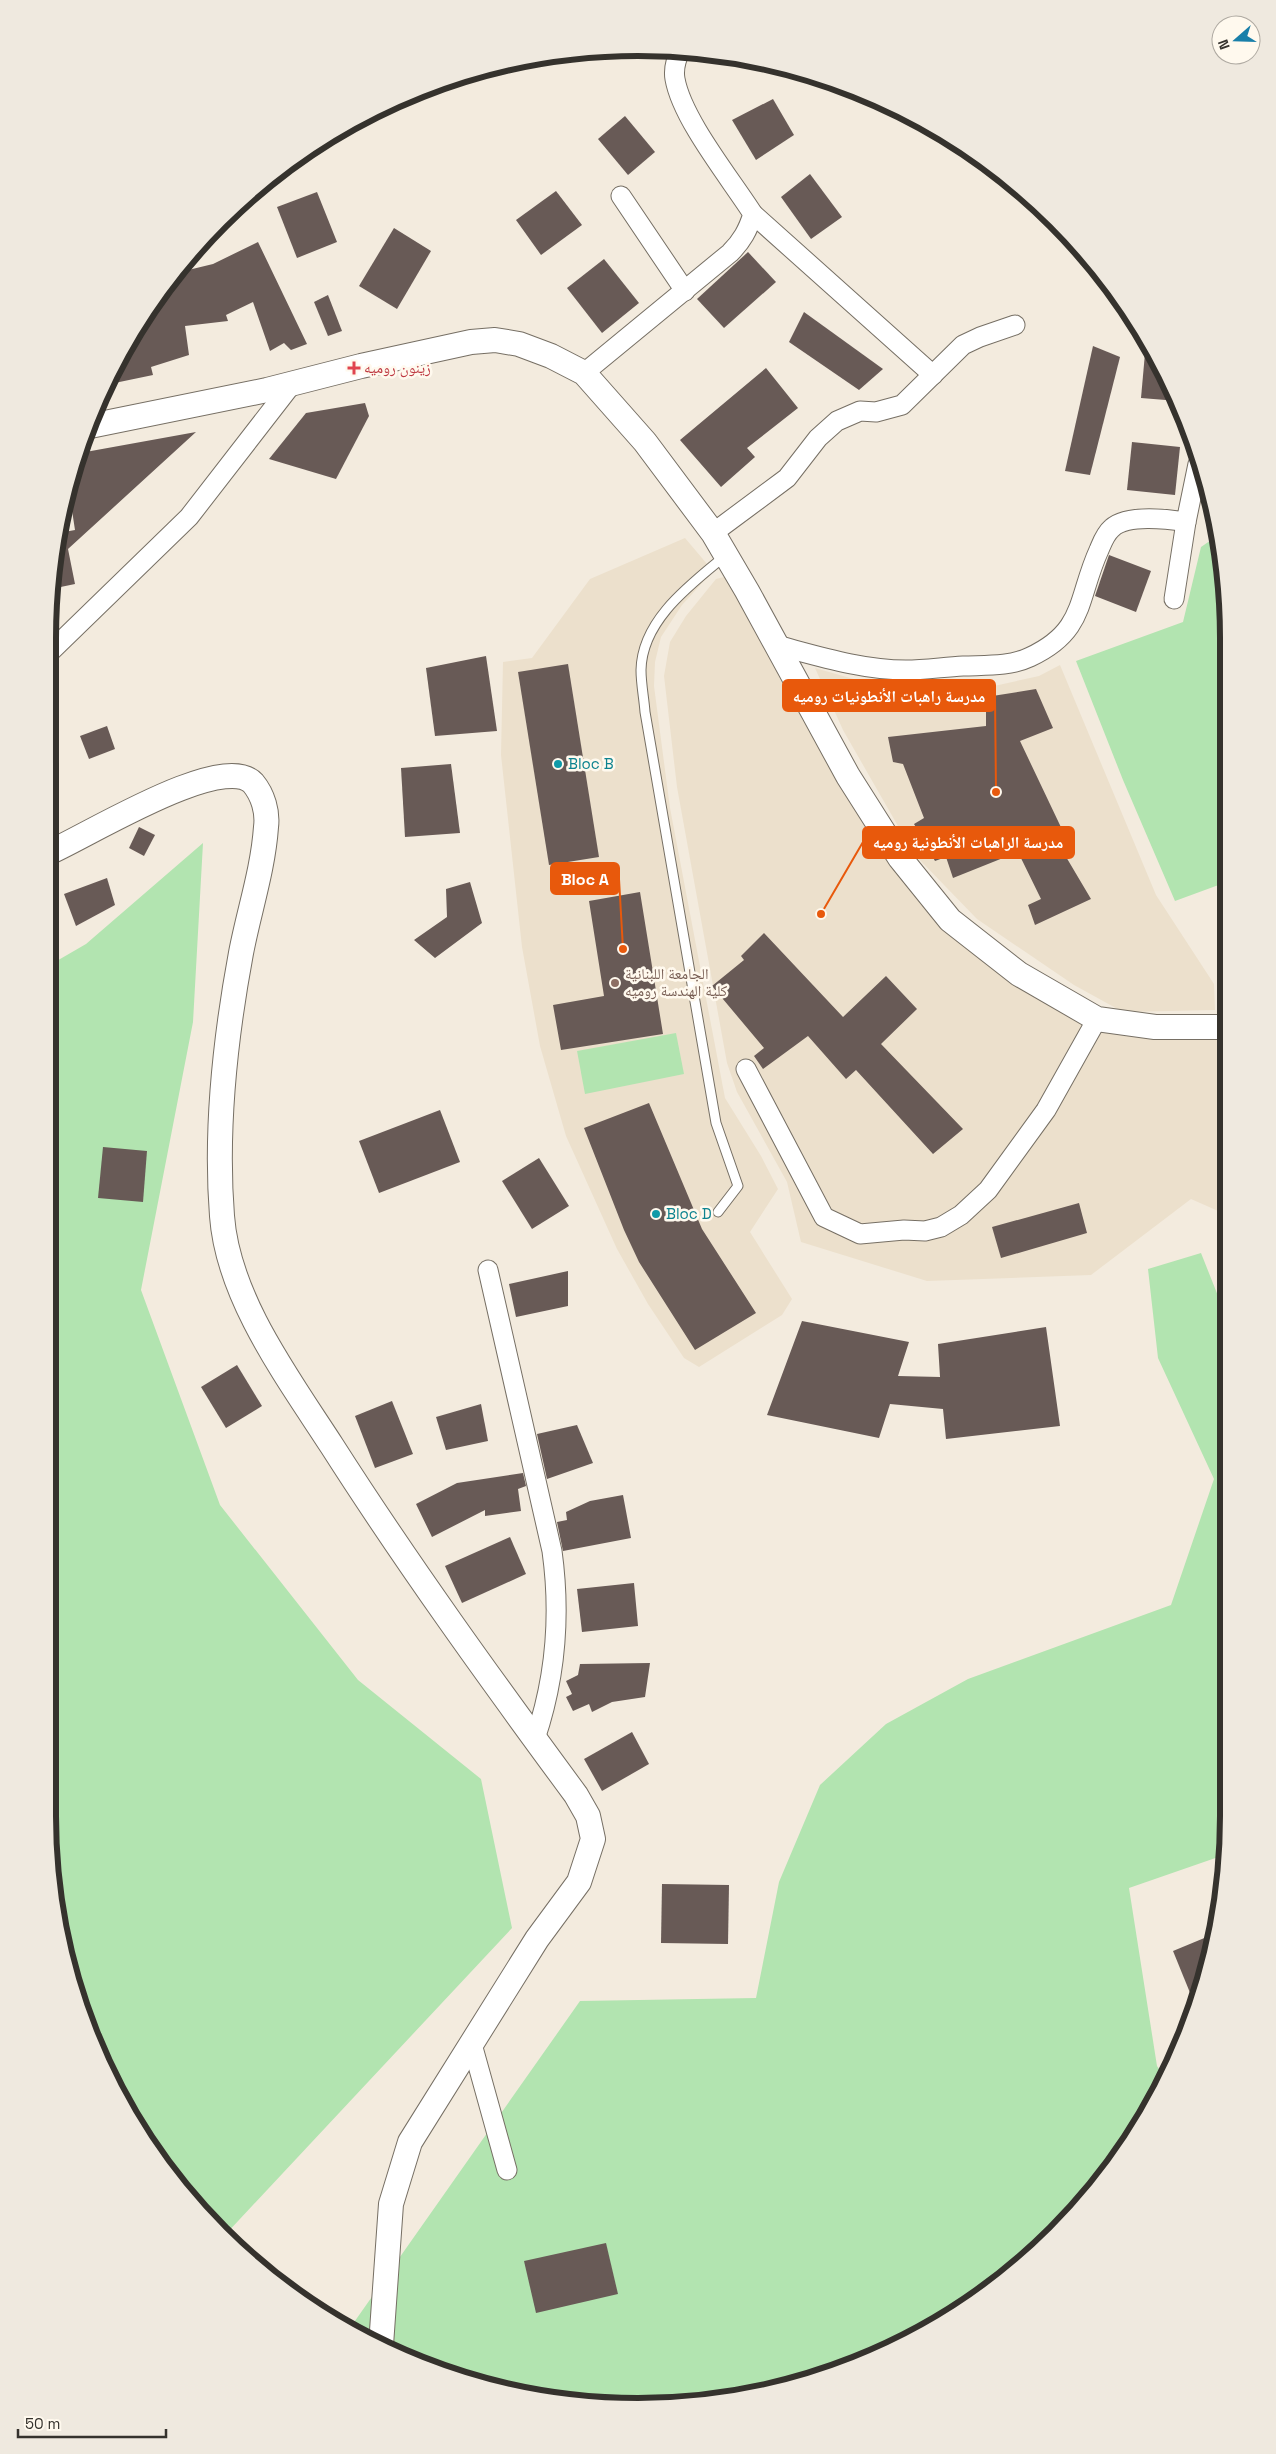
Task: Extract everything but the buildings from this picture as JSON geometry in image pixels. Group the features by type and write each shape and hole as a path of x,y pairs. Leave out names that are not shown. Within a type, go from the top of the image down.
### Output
{"street":[{"path":"676,57 674,77 680,96 697,129 753,214 933,375"},
{"path":"621,196 685,291"},
{"path":"584,373 730,254 742,240 753,214"},
{"path":"713,533 786,478 818,438 836,422 860,410 876,412 902,405 963,345 1015,325"},
{"path":"97,424 292,384 404,356 471,342 494,340 518,344 552,356 584,373 645,442 713,533 727,555 848,776 900,858 950,920 1019,974 1097,1019 1155,1027 1220,1027"},
{"path":"56,646 189,517 292,384"},
{"path":"1174,599 1196,474"},
{"path":"776,645 867,667 906,670 1002,665 1029,658 1048,646 1067,630 1078,614 1085,595 1089,572 1105,536 1113,527 1137,520 1158,519 1186,522"},
{"path":"56,849 178,788 226,775 242,776 252,783 259,794 266,809 267,826 262,861 232,1003 225,1060 220,1144 222,1221 236,1279 276,1358 373,1510 576,1795 588,1816 593,1839 579,1882 537,1939 410,2142 391,2204 381,2338"},
{"path":"746,1070 824,1217 860,1234 904,1230 925,1231 941,1227 961,1215 988,1190 1046,1110 1097,1019"},
{"path":"488,1270 552,1551 556,1582 555,1654 552,1676 535,1739"},
{"path":"472,2044 507,2170"}],"lane":[{"path":"718,1212 738,1186 716,1123 645,712 641,668 650,634 662,616 691,584 727,555"}],"shaded area":[{"name":"الجامعة اللبنانية كلية الهندسة روميه","path":"685,538 713,571 682,605 661,637 655,662 654,686 670,808 725,1098 761,1156 778,1189 750,1232 792,1299 782,1315 699,1367 684,1358 648,1304 617,1249 566,1136 540,1046 522,947 501,755 503,662 532,658 590,579"},
{"path":"728,576 923,896 1096,1025 1220,1032 1220,1212 1191,1199 1091,1275 927,1281 801,1242 787,1182 737,1092 727,1063 677,787 664,676 670,642 686,616 716,579"},
{"path":"1060,665 1156,895 1214,984 1215,1010 1123,1012 1074,985 977,919 914,854 843,730 815,668 878,686 936,691 985,688 1039,676"}],"green space":[{"path":"1211,540 1219,600 1220,884 1175,901 1123,780 1076,661 1183,622 1201,547"},
{"path":"203,843 193,1022 141,1290 220,1505 358,1680 481,1779 512,1928 230,2230 201,2200 176,2170 134,2107 116,2073 87,2003 76,1967 61,1892 56,1816 56,961 86,944"},
{"path":"676,1033 684,1074 585,1094 577,1051"},
{"path":"1201,1253 1220,1301 1219,1854 1219,1857 1129,1888 1157,2066 1161,2071 1142,2107 1100,2170 1075,2200 1022,2253 992,2278 929,2320 895,2338 825,2367 751,2387 676,2397 600,2397 562,2393 525,2387 451,2367 381,2338 353,2323 580,2001 756,1998 779,1882 820,1785 886,1724 968,1679 1171,1605 1214,1479 1158,1358 1148,1269"}],"place":[{"name":"زينون روميه","path":"354,368"},
{"name":"Bloc B","path":"558,764"},
{"name":"مدرسة راهبات الأنطونيات روميه","path":"996,792"},
{"name":"مدرسة الراهبات الأنطونية روميه","path":"821,914"},
{"name":"Bloc A","path":"623,949"},
{"name":"الجامعة اللبنانية كلية الهندسة روميه","path":"615,983"},
{"name":"Bloc D","path":"656,1214"}]}
